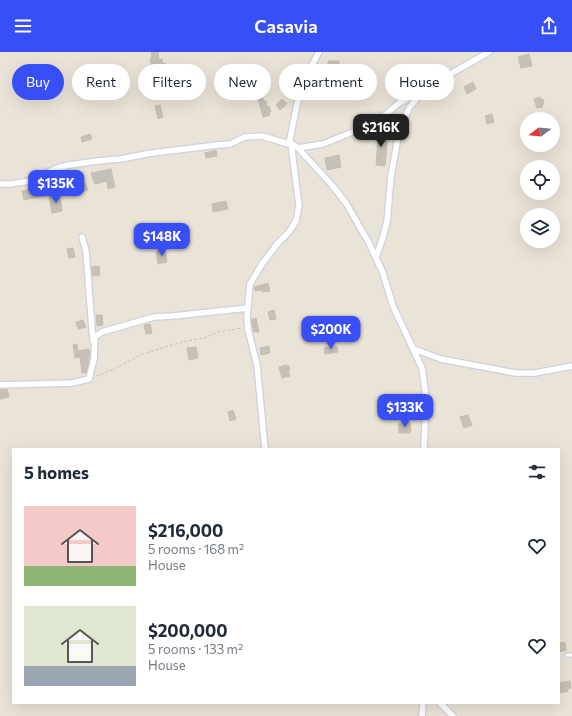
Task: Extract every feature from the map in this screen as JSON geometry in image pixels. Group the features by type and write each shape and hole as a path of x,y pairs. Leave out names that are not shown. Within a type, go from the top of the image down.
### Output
{"street":[{"path":"265,448 258,373 248,327 250,284 271,252 289,232 296,221 299,206 290,144 299,98 309,71 319,52"},
{"path":"454,72 489,52"},
{"path":"298,148 322,144 360,129 404,100"},
{"path":"376,257 387,222 390,176 400,132 409,108 415,100"},
{"path":"0,184 29,181 57,168 69,165 120,159 152,153 218,146 230,144 245,137 262,136 290,144 298,148 332,185 346,203 376,257 383,273 393,306 422,368 426,392 424,448"},
{"path":"0,385 72,384 89,379 94,359 94,345 86,251 82,237"},
{"path":"94,345 95,337 102,332 154,317 248,308"},
{"path":"414,349 441,359 515,373 535,373 572,366"},
{"path":"422,704 422,716"},
{"path":"441,704 453,716"}],"lane":[{"path":"567,656 572,655"}],"path":[{"path":"89,379 112,370 143,354 182,342 204,338 218,332 248,327"}],"building":[{"path":"158,52 159,60 162,59 163,64 151,64 151,53"},
{"path":"529,54 532,66 521,68 518,57"},
{"path":"328,61 339,61 339,64 328,64"},
{"path":"473,82 476,89 467,94 464,87"},
{"path":"540,97 541,100 543,99 544,104 542,105 543,107 537,108 534,99"},
{"path":"258,100 266,101 267,107 269,106 271,112 269,112 270,115 263,117"},
{"path":"281,100 287,104 280,110 276,105"},
{"path":"160,105 163,117 158,119 155,106"},
{"path":"492,114 494,122 487,124 485,116"},
{"path":"375,132 388,133 385,166 376,165 378,140 374,140"},
{"path":"90,134 92,139 82,142 81,137"},
{"path":"216,150 217,156 206,158 205,153"},
{"path":"339,155 341,167 327,170 325,158"},
{"path":"111,169 115,187 108,189 107,181 95,184 91,173"},
{"path":"41,180 43,196 24,200 22,191 38,188 37,182"},
{"path":"85,183 88,190 79,194 76,187"},
{"path":"60,195 62,211 52,213 49,197"},
{"path":"226,201 228,209 213,212 212,204"},
{"path":"73,248 75,257 69,258 67,249"},
{"path":"165,250 167,262 158,264 156,252"},
{"path":"99,266 100,275 92,276 91,267"},
{"path":"268,283 270,291 255,291 254,287"},
{"path":"274,310 276,319 270,320 268,312"},
{"path":"96,315 102,315 103,325 97,326"},
{"path":"256,318 259,332 254,332 251,319"},
{"path":"83,320 86,327 78,329 76,322"},
{"path":"150,324 152,333 146,334 144,325"},
{"path":"328,327 329,334 322,336 320,329"},
{"path":"77,344 78,351 89,349 90,356 86,373 82,373 80,357 75,358 73,345"},
{"path":"269,346 270,353 261,355 260,348"},
{"path":"196,347 198,358 189,360 187,348"},
{"path":"337,347 338,352 325,354 324,348"},
{"path":"286,365 289,366 290,370 288,371 290,376 282,378 279,367"},
{"path":"7,389 9,397 0,399 0,390"},
{"path":"233,410 236,419 230,421 228,412"},
{"path":"468,415 472,425 464,428 460,417"},
{"path":"408,421 410,423 410,433 399,433 398,424"},
{"path":"565,642 566,650 560,652 560,643"},
{"path":"570,681 571,688 567,689 568,691 561,693 560,683"}]}
